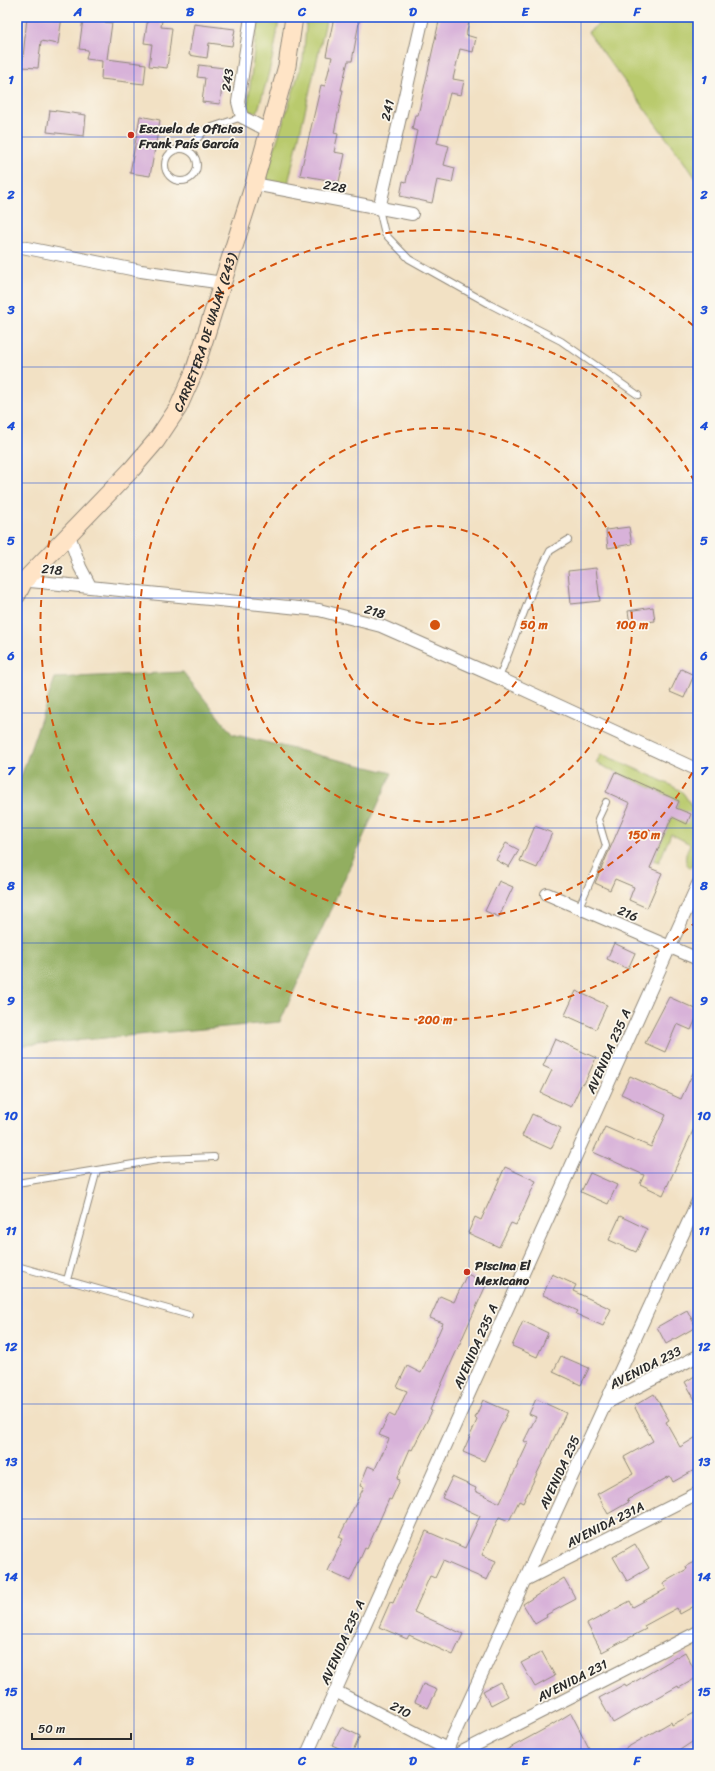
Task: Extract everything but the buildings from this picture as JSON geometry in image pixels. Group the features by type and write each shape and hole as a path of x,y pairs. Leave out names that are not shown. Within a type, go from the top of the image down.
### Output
{"main road":[{"name":"CARRETERA DE WAJAY (243)","path":"19,585 132,469 156,441 178,408 194,372 254,184 287,66 294,17"}],"street":[{"name":"243","path":"242,117 238,102 252,17"},
{"name":"241","path":"379,209 423,17"},
{"path":"242,117 269,131"},
{"name":"228","path":"254,184 379,209 412,214"},
{"path":"17,246 141,271 223,282"},
{"path":"69,534 80,566 90,586"},
{"name":"218","path":"19,585 90,586 319,610 381,626 499,678 698,770"},
{"name":"AVENIDA 235 A","path":"307,1754 698,884"},
{"name":"216","path":"547,894 698,959"},
{"name":"AVENIDA 235","path":"450,1753 524,1580 698,1201"},
{"path":"685,1230 698,1224"},
{"name":"AVENIDA 233","path":"606,1403 698,1356"},
{"name":"AVENIDA 231A","path":"524,1580 698,1493"},
{"name":"AVENIDA 231","path":"450,1753 698,1632"},
{"name":"210","path":"335,1691 450,1753"}],"lane":[{"path":"187,150 206,129 242,117"},
{"path":"176,149 187,150 197,162 195,172 192,176 183,181 173,180 166,172 165,161 167,156 176,149"},
{"path":"379,209 385,234 409,258 491,305 561,341 638,395"},
{"path":"499,678 539,573 550,551 568,540"},
{"path":"579,907 606,846 598,819 606,802"},
{"path":"17,1183 164,1159 214,1157"},
{"path":"67,1280 97,1170"},
{"path":"17,1266 190,1315"}],"green space":[{"path":"258,17 279,17 271,65 257,113 247,111"},
{"path":"306,17 327,17 288,184 264,181 303,60"},
{"path":"608,17 698,17 698,181 588,32"},
{"path":"183,672 232,734 392,773 280,1022 17,1046 17,788 55,678"},
{"path":"601,754 658,779 683,793 693,811 698,830 697,849 691,868 686,863 686,854 690,844 671,834 659,862 653,860 679,801 596,763"}],"place":[{"name":"Escuela de Oficios Frank País García","path":"131,135"},
{"name":"Piscina El Mexicano","path":"467,1272"}]}
